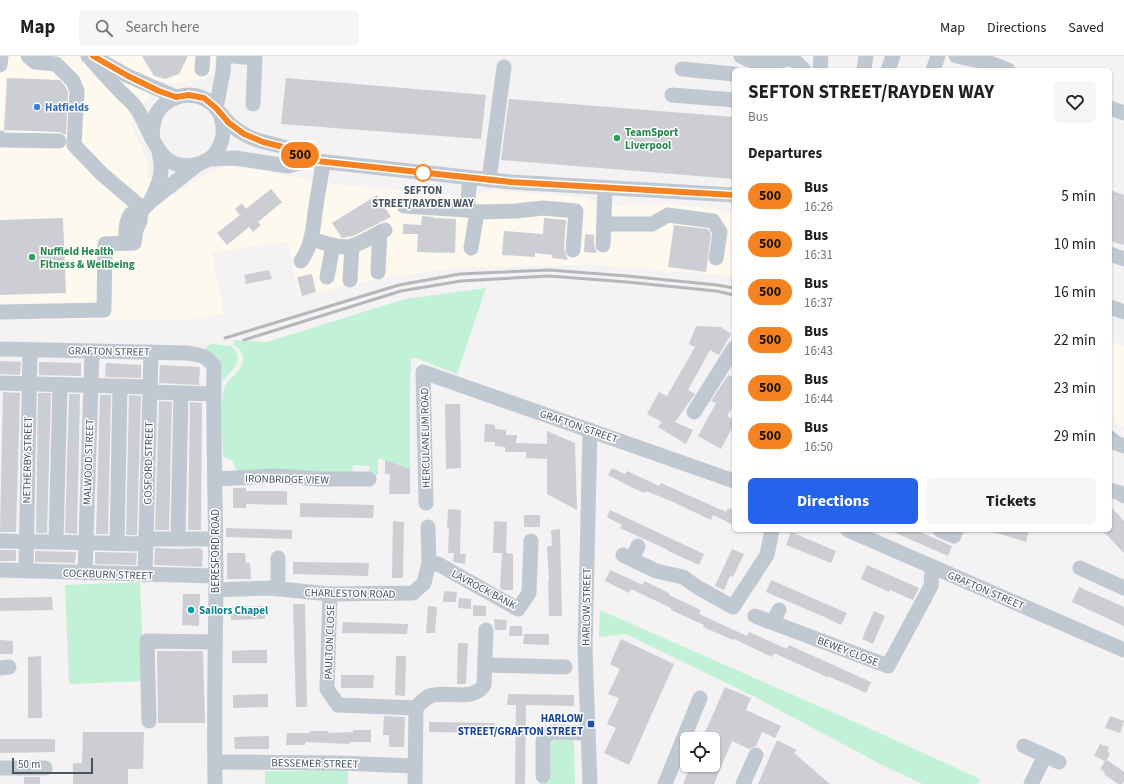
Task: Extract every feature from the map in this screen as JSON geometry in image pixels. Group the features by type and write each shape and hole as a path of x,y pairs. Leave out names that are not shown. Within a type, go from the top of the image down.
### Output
{"street":[{"path":"0,65 1,56"},
{"path":"28,56 35,62 56,64 73,81 77,91 74,145 102,174 145,207"},
{"path":"88,56 117,89 134,104 146,123 159,152 161,161 160,182 145,207"},
{"path":"93,56 134,79 183,96 204,98 229,123 244,134 263,142 291,149 308,160 323,163 489,180 732,195"},
{"path":"0,312 104,310 105,244 130,243 126,226 131,214 145,207 217,152 222,143 224,128 218,111 224,56"},
{"path":"233,56 256,58 253,104"},
{"path":"740,56 756,66 791,57 802,68"},
{"path":"820,68 821,56"},
{"path":"864,68 866,56"},
{"path":"889,68 892,56"},
{"path":"934,68 938,56"},
{"path":"956,56 990,63 1003,68"},
{"path":"489,180 504,67"},
{"path":"682,69 732,74"},
{"path":"152,138 155,118 160,109 167,102 207,87 221,78"},
{"path":"672,95 732,100"},
{"path":"1112,109 1124,113"},
{"path":"0,138 3,140 59,141"},
{"path":"159,152 170,161 189,166 204,162 236,158 288,166 308,160"},
{"path":"301,261 312,239 323,163"},
{"path":"470,178 472,211 471,248"},
{"path":"603,245 605,188"},
{"path":"404,206 472,211 516,211 543,208 576,211 573,250"},
{"path":"604,224 652,224 668,215 713,221 727,234 716,258"},
{"path":"312,239 332,245 346,247 352,246 382,231 378,272"},
{"path":"327,277 332,245"},
{"path":"350,280 352,246"},
{"path":"1112,255 1124,259"},
{"path":"1112,308 1124,312"},
{"name":"GRAFTON STREET","path":"0,349 198,354 208,358 214,366"},
{"name":"NETHERBY STREET","path":"26,571 25,542 30,350"},
{"name":"MALWOOD STREET","path":"86,573 92,351"},
{"path":"694,412 732,351"},
{"name":"GOSFORD STREET","path":"145,575 152,352"},
{"name":"BERESFORD ROAD","path":"214,366 213,394 216,583 214,642 215,784"},
{"name":"GRAFTON STREET","path":"423,372 732,480"},
{"name":"HERCULANEUM ROAD","path":"423,372 426,503"},
{"path":"0,383 120,386 180,393 213,394"},
{"path":"56,542 60,384"},
{"path":"117,543 120,386"},
{"path":"178,538 180,393"},
{"name":"HARLOW STREET","path":"590,430 585,648 590,784"},
{"path":"1112,442 1124,446"},
{"name":"IRONBRIDGE VIEW","path":"215,479 276,476 319,480 362,476"},
{"path":"1112,491 1124,496"},
{"name":"CHARLESTON ROAD","path":"216,583 330,594 413,593 424,583 429,562 428,527"},
{"path":"631,554 656,571 683,577 697,587 734,607 767,554 772,532"},
{"name":"GRAFTON STREET","path":"853,532 1124,650"},
{"path":"945,532 954,536 955,532"},
{"path":"0,541 117,543 178,538 215,538"},
{"name":"LAVROCK BANK","path":"429,562 438,564 518,609 529,593 531,541"},
{"path":"278,558 278,589"},
{"name":"BEWEY CLOSE","path":"755,616 776,616 888,666 931,586 932,567"},
{"path":"1080,568 1124,588"},
{"name":"COCKBURN STREET","path":"0,570 145,575 216,583"},
{"name":"PAULTON CLOSE","path":"330,594 327,689 338,705 416,708"},
{"path":"415,784 414,766 416,708 424,700 434,694 473,695 478,692 484,685 486,630"},
{"path":"149,721 147,641 214,642"},
{"path":"485,665 565,667"},
{"path":"665,784 700,698"},
{"path":"543,776 543,741 547,734 554,732 588,733"},
{"path":"1024,746 1052,759 1031,784"},
{"path":"743,784 756,755"},
{"name":"BESSEMER STREET","path":"215,762 339,763 414,766"},
{"path":"0,768 46,768"}],"shaded area":[{"path":"0,56 215,56 214,68 211,75 203,79 175,83 159,82 130,122 149,163 147,176 174,196 191,182 225,166 254,169 331,184 472,197 488,190 589,198 601,206 669,204 713,208 732,214 732,276 598,265 465,267 394,276 299,296 288,241 212,253 224,313 191,320 0,319"},
{"path":"1112,342 1124,346 1124,426 1112,422"}],"green space":[{"path":"486,288 457,374 416,358 411,358 410,469 378,459 378,475 372,475 369,472 369,466 353,465 352,471 349,474 237,471 232,460 223,457 223,392 227,383 240,369 243,362 241,351 238,347 233,345 234,340 267,342 405,299"},
{"path":"211,344 231,346 236,351 238,356 238,360 234,368 223,381 220,366 205,350 207,346"},
{"path":"140,582 144,681 69,684 65,585"},
{"path":"600,610 980,779 978,784 923,784 882,765 755,697 626,634 599,637"},
{"path":"556,740 572,740 574,743 575,784 538,784 550,782 551,744"},
{"path":"348,770 348,784 265,784 265,771"}],"building":[{"path":"142,56 188,56 179,74 165,79 154,76"},
{"name":"Hatfields","path":"7,78 60,80 68,92 66,135 59,132 4,130"},
{"path":"286,78 486,95 481,139 281,124"},
{"name":"TeamSport Liverpool","path":"509,99 732,117 732,179 501,160"},
{"path":"271,189 282,202 258,222 261,225 253,232 249,227 227,245 217,233 240,215 235,209 242,203 246,209"},
{"path":"1112,191 1124,195 1124,245 1112,242"},
{"path":"377,195 391,217 353,236 342,238 332,223"},
{"path":"422,216 456,219 455,253 417,252 418,234 403,234 403,224 421,225"},
{"name":"Nuffield Health Fitness & Wellbeing","path":"63,218 66,293 0,295 0,220"},
{"path":"544,218 566,220 564,249 568,260 552,258 552,255 535,253 535,257 502,255 504,231 543,234"},
{"path":"674,225 708,229 711,234 706,272 668,267"},
{"path":"585,234 594,235 594,245 597,253 584,252"},
{"path":"269,270 272,279 246,284 244,275"},
{"path":"312,274 316,292 302,296 297,277"},
{"path":"696,326 721,327 731,334 719,355 710,350 688,390 695,394 675,422 693,430 686,444 658,427 662,422 647,414 659,392 667,396 695,347 689,344"},
{"path":"0,361 21,362 20,375 0,374"},
{"path":"39,362 81,363 81,376 39,375"},
{"path":"106,363 141,365 141,378 105,377"},
{"path":"160,365 200,367 199,385 159,383"},
{"path":"728,375 732,377 732,408 727,416 732,419 732,428 721,449 698,436 716,403 711,401"},
{"path":"3,392 20,393 16,532 0,532"},
{"path":"38,393 51,393 47,533 36,533"},
{"path":"69,394 80,394 77,534 65,533"},
{"path":"100,395 111,395 108,534 96,534"},
{"path":"129,395 141,396 137,535 126,535"},
{"path":"159,401 172,402 169,530 155,530"},
{"path":"190,402 202,403 201,530 188,530"},
{"path":"445,404 460,404 461,468 446,469"},
{"path":"485,424 495,425 495,429 506,430 506,435 517,435 516,443 547,444 547,431 575,443 577,510 547,494 547,459 526,458 526,452 505,452 505,447 495,446 495,442 484,442"},
{"path":"385,460 410,469 410,494 389,494 390,474 385,474"},
{"path":"612,468 625,474 627,471 659,486 661,483 726,512 728,508 732,510 732,524 713,515 711,520 671,501 646,491 645,493 633,488 608,475"},
{"path":"233,488 246,488 246,491 287,491 287,505 246,504 246,508 233,508"},
{"path":"300,503 374,505 373,518 300,517"},
{"path":"1112,508 1124,521 1124,553 1104,532 1112,532"},
{"path":"448,509 461,510 460,554 466,554 465,564 453,562 454,553 448,553"},
{"path":"610,510 704,554 699,565 620,528 622,525 607,517"},
{"path":"524,515 540,515 540,527 524,527"},
{"path":"393,521 404,522 403,578 392,578"},
{"path":"494,521 507,522 506,553 513,554 513,590 502,590 500,588 502,553 493,553"},
{"path":"226,528 292,530 292,539 226,537"},
{"path":"560,529 562,616 549,616 547,546 552,546 551,530"},
{"path":"791,532 836,551 831,563 786,545"},
{"path":"894,532 920,532 952,546 948,556"},
{"path":"994,532 1028,532 1026,542"},
{"path":"155,548 201,548 201,550 203,550 202,567 154,565"},
{"path":"732,549 744,554 733,577 730,576 724,590 715,586"},
{"path":"0,550 16,550 16,561 0,561"},
{"path":"35,551 76,552 75,563 35,562"},
{"path":"95,552 137,553 136,565 95,564"},
{"path":"227,553 245,553 246,563 250,563 251,579 227,579"},
{"path":"293,562 369,563 368,576 293,574"},
{"path":"867,565 919,588 913,600 890,590 889,592 861,579"},
{"path":"610,570 643,585 644,581 669,593 669,595 701,610 699,614 747,636 749,632 787,649 789,645 871,682 866,693 774,653 772,657 734,639 733,640 703,627 704,625 631,589 629,593 605,581"},
{"path":"771,580 847,613 841,625 766,592"},
{"path":"1079,587 1124,607 1124,626 1072,602"},
{"path":"444,591 457,592 456,602 443,602"},
{"name":"Sailors Chapel","path":"183,594 200,594 199,626 182,625"},
{"path":"52,597 53,610 0,611 0,598"},
{"path":"459,598 471,599 471,609 458,608"},
{"path":"293,604 305,604 307,707 296,707"},
{"path":"473,605 486,606 486,616 473,616"},
{"path":"265,606 265,619 231,620 230,607"},
{"path":"428,606 437,607 435,633 426,633"},
{"path":"874,611 885,616 873,644 862,639"},
{"path":"494,619 507,620 506,630 495,630"},
{"path":"343,622 408,624 407,634 342,633"},
{"path":"510,626 522,626 522,636 509,636"},
{"path":"524,634 549,634 549,645 523,644"},
{"path":"621,639 674,664 629,765 604,753 616,728 607,724 619,698 608,694 620,669 610,664"},
{"path":"0,640 13,641 13,654 0,654"},
{"path":"458,643 468,643 466,684 457,684"},
{"path":"267,650 267,663 232,663 232,651"},
{"path":"157,651 203,651 205,723 158,723"},
{"path":"41,656 42,718 28,718 28,657"},
{"path":"396,656 406,656 405,696 395,695"},
{"path":"341,675 374,675 373,688 341,688"},
{"path":"725,687 751,698 746,710 781,726 775,738 762,732 756,746 749,749 732,741 720,770 720,732 705,732"},
{"path":"268,694 268,707 233,708 233,695"},
{"path":"508,694 574,695 574,706 526,705 525,784 515,784 516,705 507,705"},
{"path":"384,716 405,717 404,747 389,747 389,735 383,735"},
{"path":"1110,716 1124,721 1120,733 1105,728"},
{"path":"429,722 495,723 495,733 429,732"},
{"path":"353,730 371,730 371,742 350,742 350,744 305,742 305,745 286,745 287,733 310,733 310,731 328,731 328,733 353,732"},
{"path":"83,732 144,732 143,769 128,769 128,784 73,784 73,763 82,763"},
{"path":"269,736 269,749 235,749 234,737"},
{"path":"0,739 55,739 55,752 0,753"},
{"path":"777,740 797,750 794,753 830,784 758,784"},
{"path":"1100,744 1109,747 1107,752 1110,753 1107,760 1124,772 1124,781 1122,784 1118,784 1104,774 1105,772 1100,769 1105,761 1094,756"},
{"path":"688,772 719,772 714,784 683,784"},
{"path":"24,777 40,777 40,784 24,784"}],"railway":[{"path":"225,338 399,285 460,274 549,270 627,276 732,288"},
{"path":"244,340 401,291 461,281 549,276 716,291 732,295"},
{"path":"1112,433 1124,442"},
{"path":"1112,441 1124,451"}],"bus line":[{"name":"500","path":"93,56 128,76 159,91 176,97 189,95 204,98 211,102 229,123 244,134 263,142 291,149 308,160 323,163 511,182 732,195"}],"place":[{"name":"Hatfields","path":"37,107"},
{"name":"TeamSport Liverpool","path":"617,138"},
{"name":"SEFTON STREET/RAYDEN WAY","path":"423,173"},
{"name":"Nuffield Health Fitness & Wellbeing","path":"32,257"},
{"name":"Sailors Chapel","path":"191,610"},
{"name":"HARLOW STREET/GRAFTON STREET","path":"591,724"}]}
